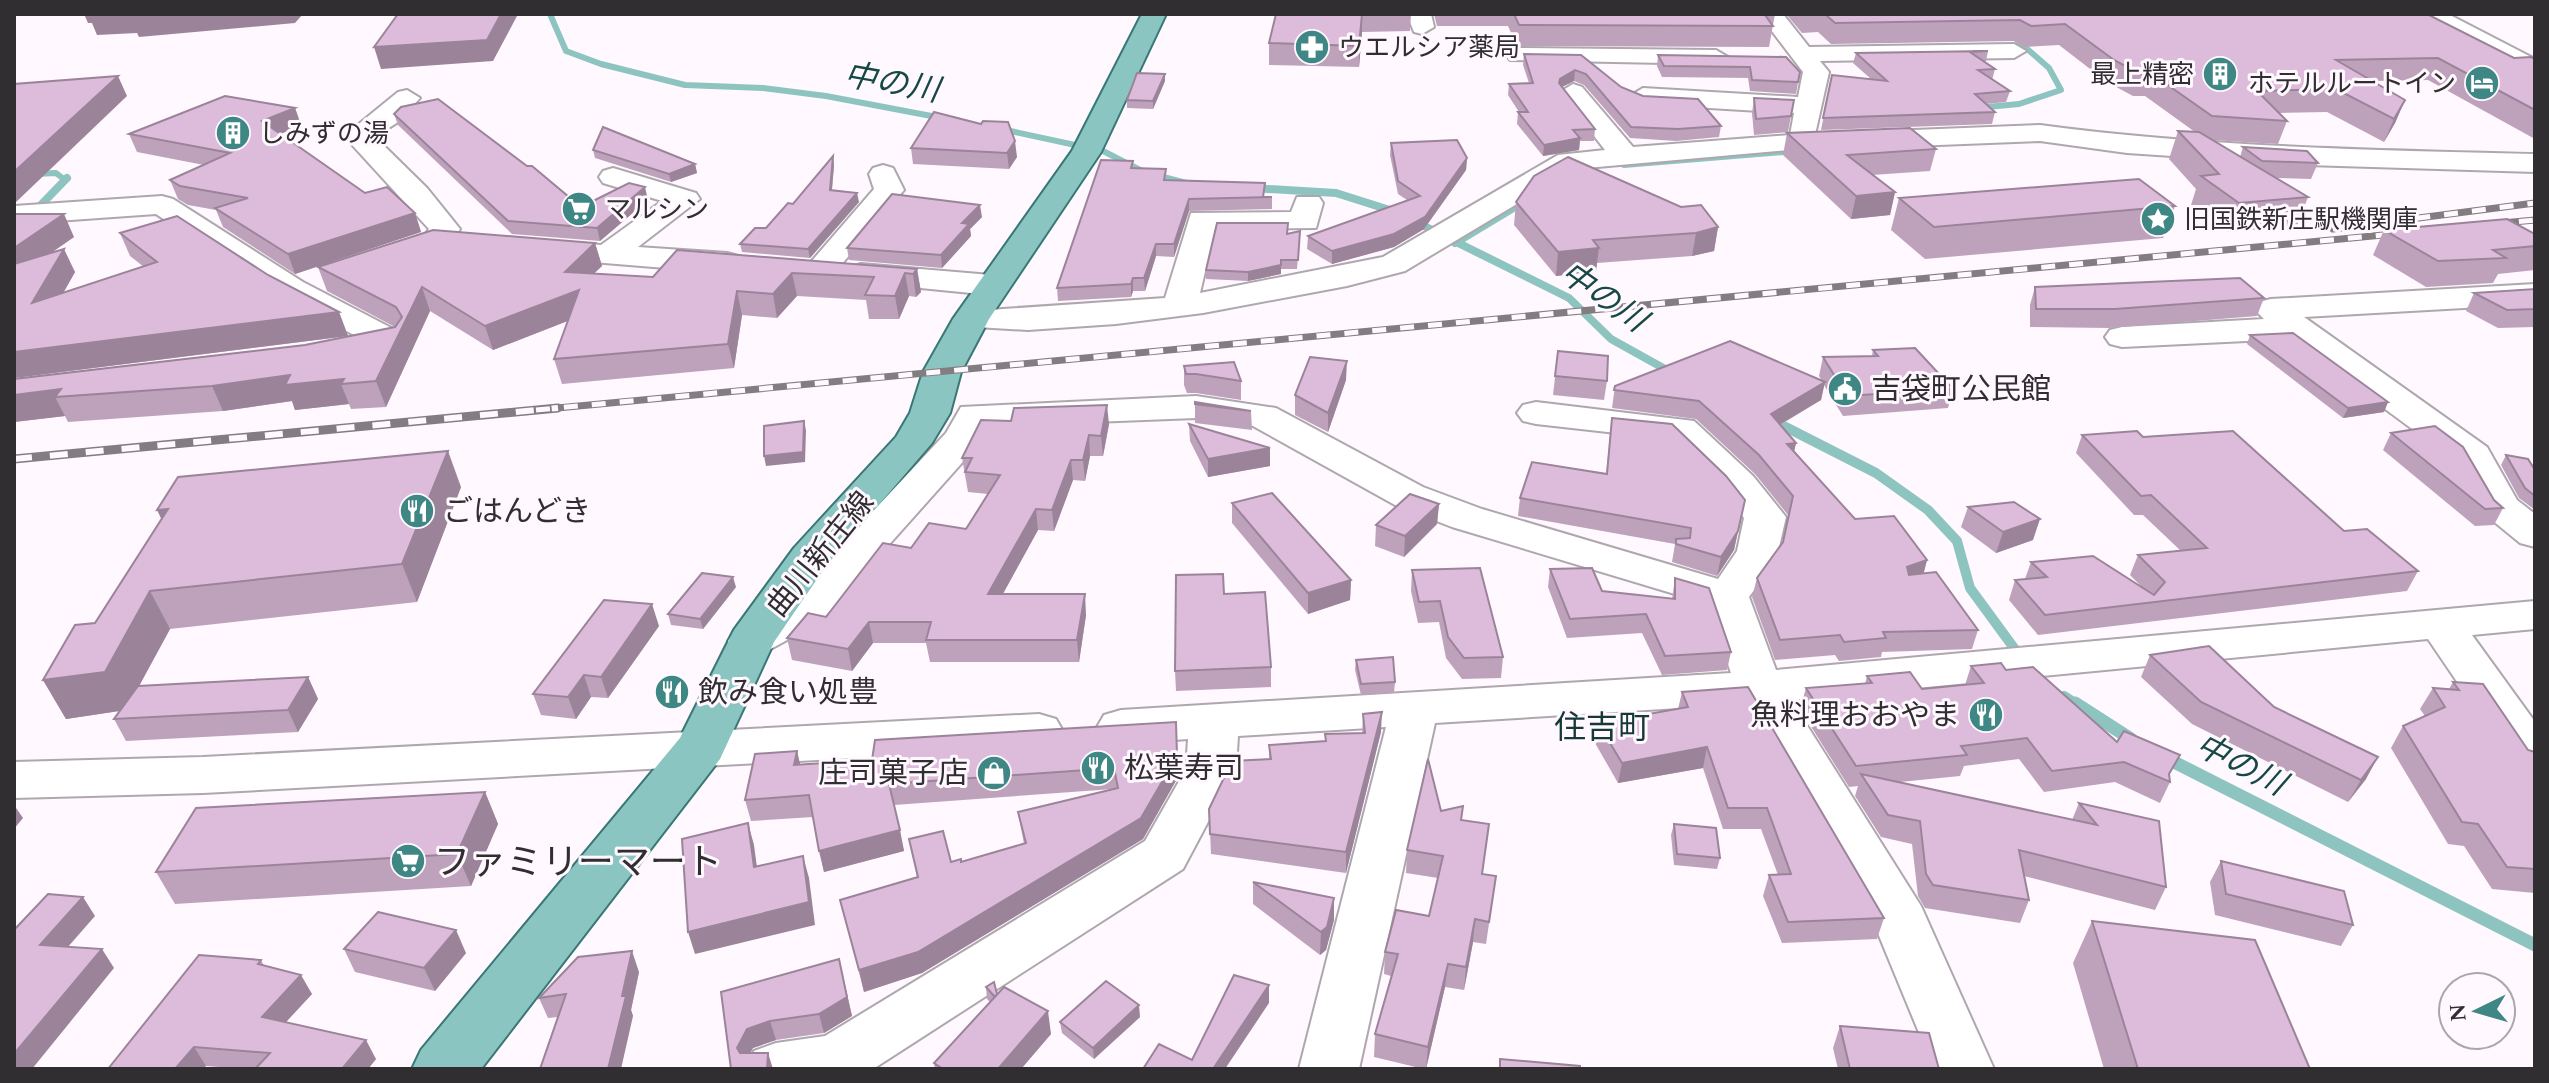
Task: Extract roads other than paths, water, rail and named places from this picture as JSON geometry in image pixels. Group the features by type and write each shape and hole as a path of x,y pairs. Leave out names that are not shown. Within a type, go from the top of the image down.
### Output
{"main road":[{"name":"曲川新庄線","path":"444,1069 702,746 751,641 810,557 912,443 930,413 942,372 981,302 1095,138 1154,14"}],"street":[{"path":"2430,14 2535,69"},
{"path":"1745,16 1772,15 1816,72 1811,106 1823,142"},
{"path":"1773,57 2014,51"},
{"path":"1519,55 1742,57"},
{"path":"1573,92 1624,155"},
{"path":"1643,96 1811,106"},
{"path":"407,98 389,116 358,136 417,194 445,229 423,244 470,245"},
{"path":"516,248 790,268 981,302 1028,320 1180,306 1394,264 1568,161 1624,155 1823,142 2040,133 2127,145 2307,157 2535,163"},
{"path":"790,268 889,190 883,174"},
{"path":"608,254 685,199 613,177"},
{"path":"1180,306 1202,219 1305,222 1308,203"},
{"path":"14,215 162,205 291,289 391,341 326,353"},
{"path":"14,237 56,212"},
{"path":"291,289 335,273"},
{"path":"2535,294 2271,309 2473,455 2501,507 2535,534"},
{"path":"2122,337 2298,328"},
{"path":"751,641 804,612 963,438 974,415 1196,407 1263,416 1409,496 1727,596"},
{"path":"1536,413 1681,429 1708,453 1765,517 1764,544 1747,573 1727,596"},
{"path":"1727,596 1759,687 1901,921 1964,1069"},
{"path":"14,780 203,775 702,746 1414,711 1759,687 2535,615"},
{"path":"2442,626 2535,758"},
{"path":"1329,1069 1414,711"},
{"path":"776,1069 846,1065 1164,855 1211,769 1214,723"}],"waterway":[{"name":"中の川","path":"550,14 566,51 601,64 685,85 763,88 826,96 942,118"},
{"path":"1977,108 2019,104 2061,90 2049,68 2017,40"},
{"name":"中の川","path":"1001,129 1103,151 1146,173 1172,180"},
{"path":"1624,165 1795,151"},
{"path":"14,175 56,173 65,180"},
{"path":"36,210 67,178"},
{"name":"中の川","path":"1164,178 1187,184"},
{"name":"中の川","path":"1251,188 1336,193 1396,212"},
{"path":"1456,242 1525,201"},
{"name":"中の川","path":"1414,221 1456,242"},
{"name":"中の川","path":"1456,242 1569,298 1611,339 1674,374"},
{"name":"中の川","path":"1768,418 1876,473 1928,510 1957,541 1970,588 2022,659"},
{"name":"中の川","path":"2064,696 2078,705"},
{"name":"中の川","path":"2075,703 2131,739"},
{"name":"中の川","path":"2166,758 2535,945"}],"railway":[{"path":"2333,229 2535,203"},
{"path":"2491,224 2535,220"},
{"path":"536,410 2404,233"},
{"path":"14,459 558,408"}],"place":[{"name":"ウエルシア薬局","path":"1312,47"},
{"name":"最上精密","path":"2220,74"},
{"name":"ホテルルートイン","path":"2482,83"},
{"name":"しみずの湯","path":"233,133"},
{"name":"マルシン","path":"579,209"},
{"name":"旧国鉄新庄駅機関庫","path":"2158,219"},
{"name":"吉袋町公民館","path":"1845,389"},
{"name":"ごはんどき","path":"417,511"},
{"name":"飲み食い処豊","path":"672,692"},
{"name":"魚料理おおやま","path":"1986,715"},
{"name":"松葉寿司","path":"1098,768"},
{"name":"庄司菓子店","path":"994,773"},
{"name":"ファミリーマート","path":"408,861"}],"district":[{"name":"住吉町","path":"1602,727"}]}
